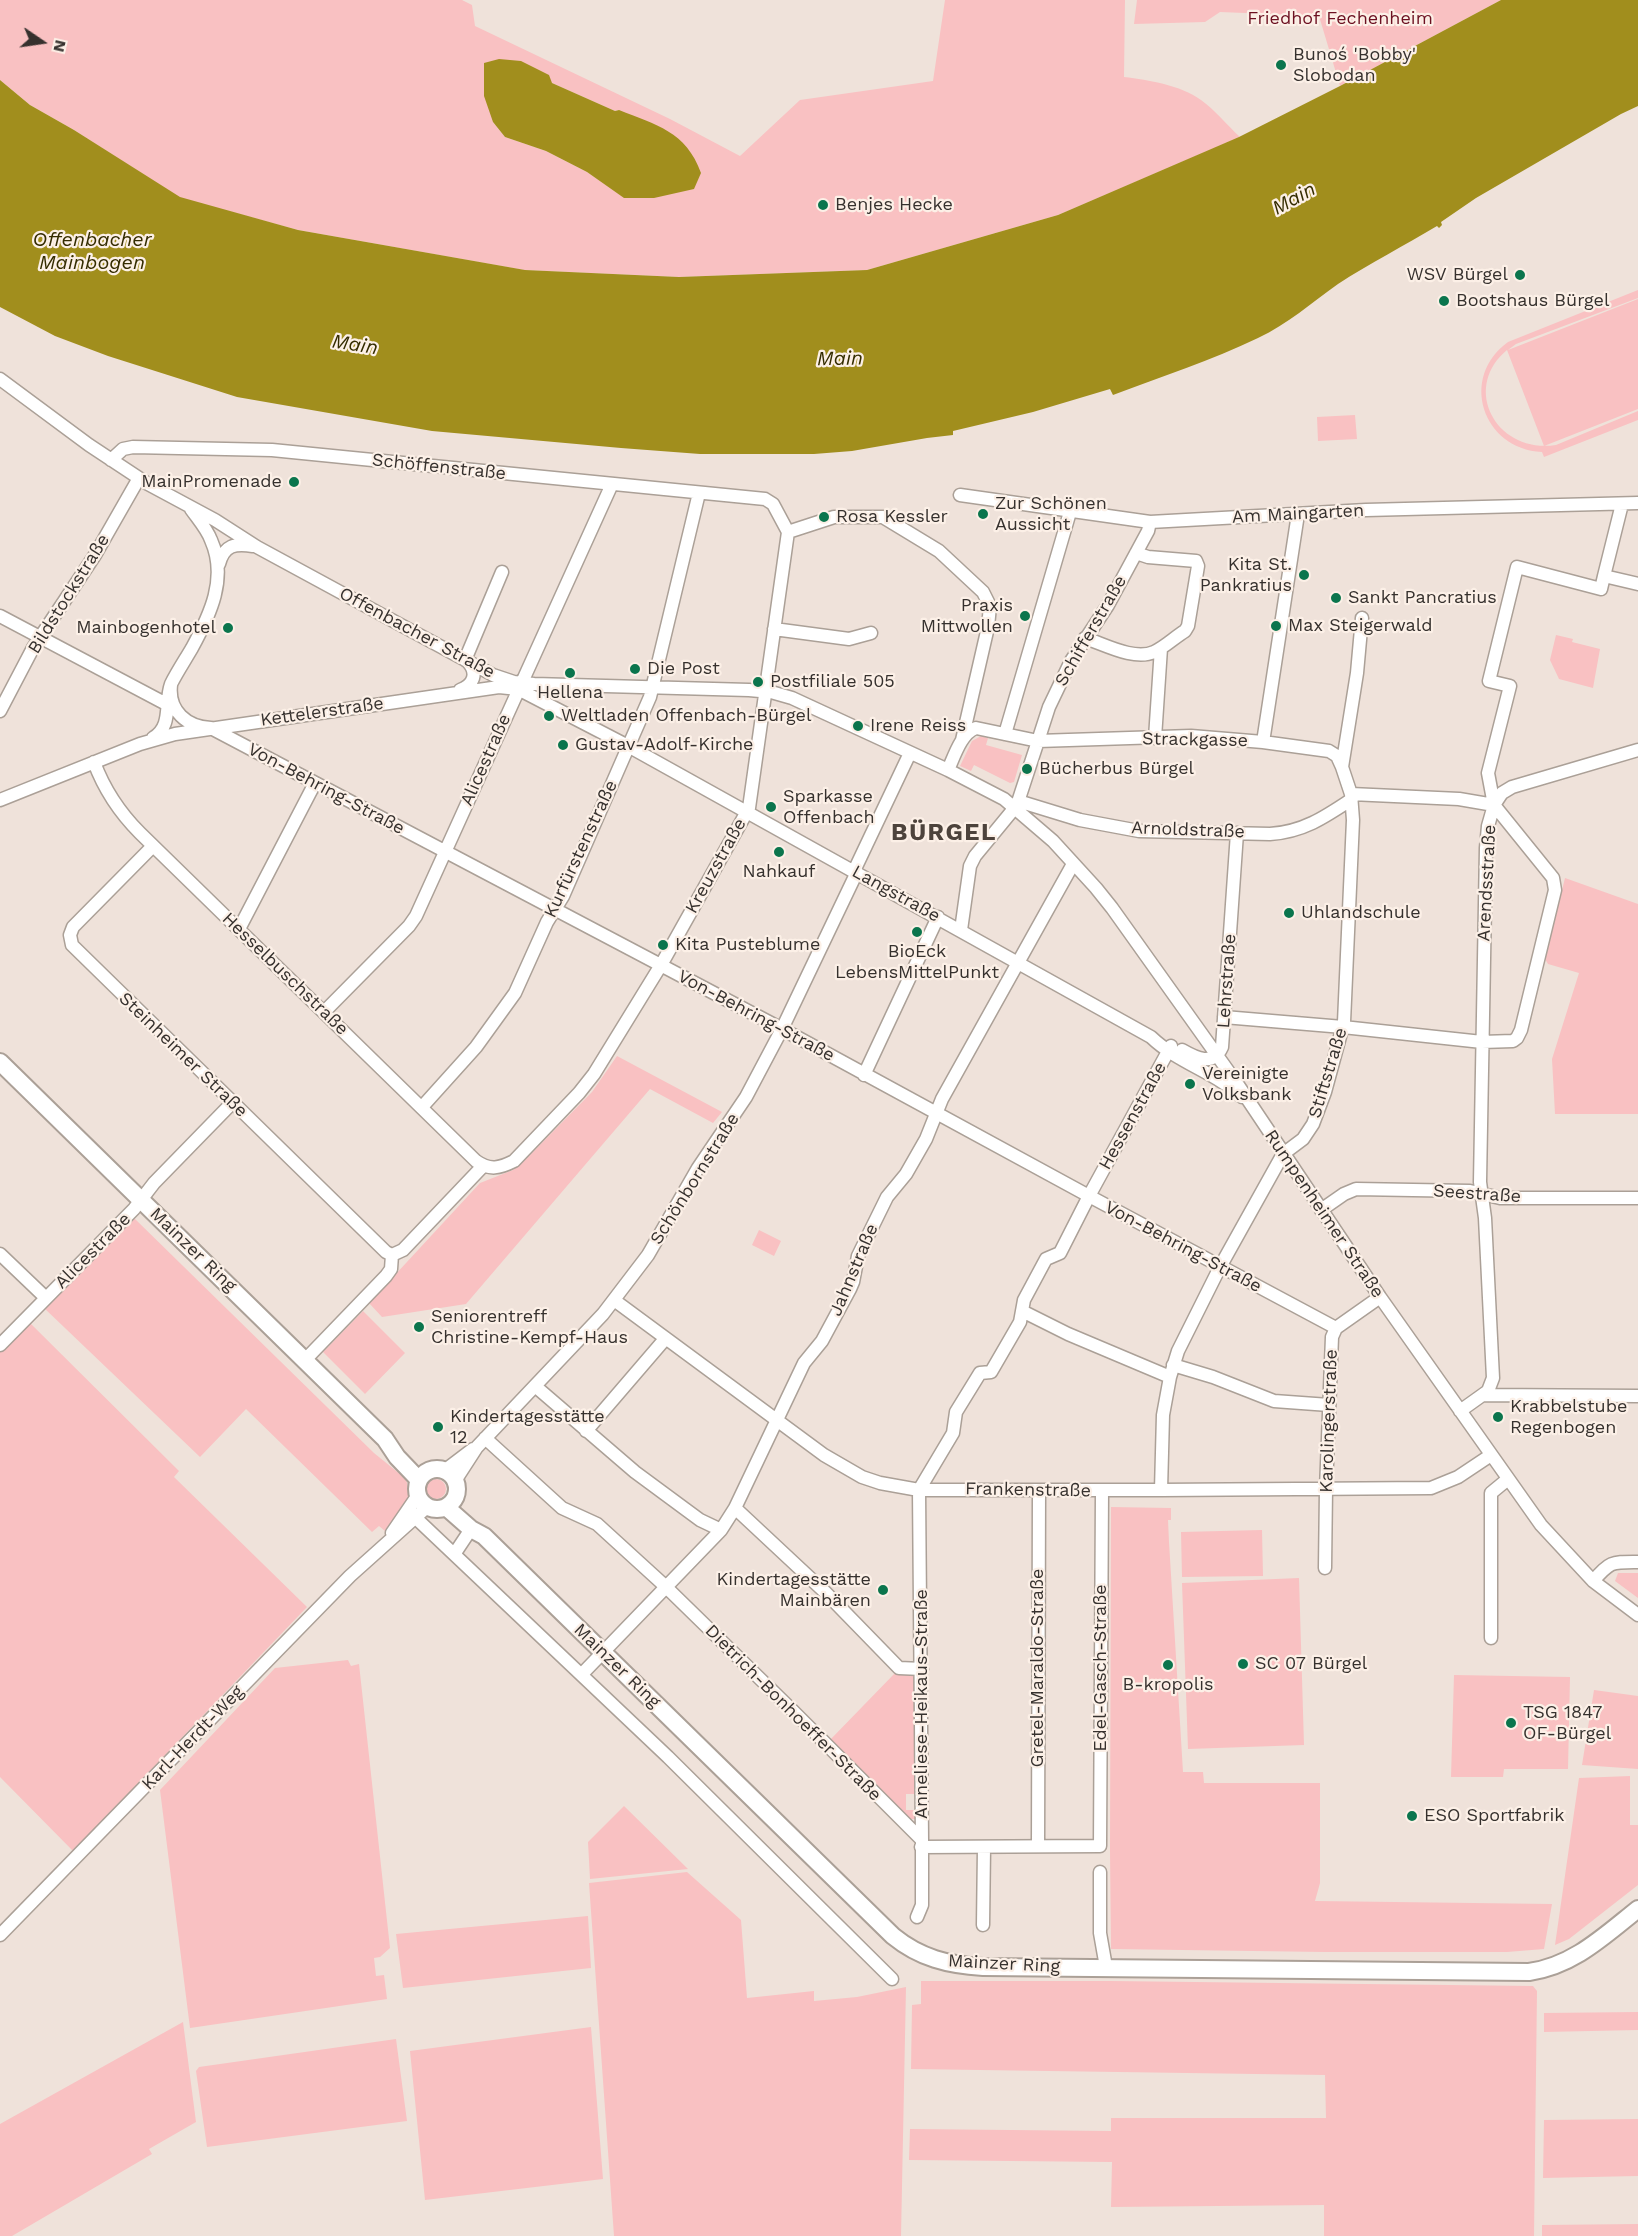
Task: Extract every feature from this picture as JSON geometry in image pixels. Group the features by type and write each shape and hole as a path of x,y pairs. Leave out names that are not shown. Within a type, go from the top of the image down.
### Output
{"street":[{"name":"Offenbacher Straße","path":"0,379 139,478 466,661 519,686 766,691 792,698 948,770 1017,805"},
{"name":"Schöffenstraße","path":"111,460 119,451 133,447 249,449 699,493 770,501 788,532"},
{"name":"Bildstockstraße","path":"0,711 40,638 95,555 139,478"},
{"name":"Alicestraße","path":"324,1012 413,921 612,484"},
{"name":"Kurfürstenstraße","path":"422,1107 476,1047 515,993 562,896 653,687 699,493"},
{"name":"Am Maingarten","path":"960,495 1150,522 1366,510 1638,502"},
{"path":"1494,805 1488,773 1510,686 1489,681 1516,567 1601,589 1622,504"},
{"path":"140,744 159,734 164,727 171,707 171,685 209,617 216,594 217,570 211,538 188,506"},
{"path":"1005,734 1071,512"},
{"path":"1263,742 1298,514"},
{"path":"788,532 831,518 883,517 939,551 983,592 989,603 989,615 962,740 948,770"},
{"name":"Schifferstraße","path":"1017,805 1053,697 1136,553 1148,531 1150,522"},
{"name":"Kreuzstraße","path":"488,1167 504,1166 514,1161 586,1085 628,1022 746,812 750,803 788,532"},
{"path":"217,570 221,556 228,547 239,544 257,546"},
{"path":"1085,638 1140,654 1154,652 1161,648 1188,626 1198,566 1196,561 1148,557 1136,553"},
{"path":"466,661 502,572"},
{"path":"1604,576 1638,585"},
{"name":"Von-Behring-Straße","path":"0,616 171,707 188,723 211,728 661,965 1336,1328"},
{"name":"Stiftstraße","path":"1161,1491 1162,1424 1171,1371 1182,1340 1283,1154 1303,1139 1313,1124 1323,1099 1343,1027 1353,820 1352,797 1342,767 1357,673 1362,618"},
{"path":"774,628 849,639 871,633"},
{"path":"1155,738 1161,648"},
{"name":"Kettelerstraße","path":"442,695 471,685 473,673 466,661"},
{"path":"553,706 546,696 547,689 554,685"},
{"name":"Kettelerstraße","path":"0,800 140,744 176,734 519,686"},
{"name":"Langstraße","path":"519,686 962,930 1170,1048 1233,1089 1260,1119"},
{"name":"Strackgasse","path":"962,740 968,732 976,728 1038,741 1191,736 1263,742 1329,751 1337,756 1342,767"},
{"path":"1494,805 1502,793 1512,787 1638,750"},
{"name":"Schönbornstraße","path":"431,1490 535,1386 614,1300 652,1248 698,1168 742,1104 782,1029 910,753"},
{"name":"Hesselbuschstraße","path":"94,762 102,781 134,827 422,1107 488,1167"},
{"path":"239,929 315,783"},
{"path":"1352,797 1466,800 1494,805"},
{"name":"Arnoldstraße","path":"1017,805 1138,831 1276,833 1297,830 1317,822 1352,797"},
{"path":"962,930 970,866 975,856 1017,805"},
{"name":"Rumpenheimer Straße","path":"1017,805 1053,841 1112,908 1218,1055 1380,1297 1556,1543 1593,1581 1638,1615"},
{"name":"Arendsstraße","path":"1482,1042 1509,1042 1519,1036 1555,890 1553,878 1494,805"},
{"name":"Arendsstraße","path":"1484,1395 1492,1385 1493,1373 1485,1218 1480,1193 1486,848 1488,826 1494,805"},
{"name":"Lehrstraße","path":"1218,1055 1222,1047 1237,833"},
{"name":"Steinheimer Straße","path":"153,846 73,927 71,942 81,956 386,1252 392,1255"},
{"name":"Jahnstraße","path":"582,1674 721,1530 735,1508 804,1363 822,1341 853,1282 858,1256 887,1197 906,1174 930,1130 942,1099 1073,864"},
{"path":"864,1075 938,918"},
{"path":"1224,1017 1482,1042"},
{"path":"1170,1048 1209,1060 1218,1055"},
{"name":"Hessenstraße","path":"919,1490 953,1433 956,1412 980,1373 991,1372 1020,1322 1024,1300 1046,1259 1060,1253 1170,1048"},
{"name":"Mainzer Ring","path":"0,1062 385,1439 397,1457 431,1490 454,1553 582,1674 892,1979"},
{"name":"Alicestraße","path":"0,1345 232,1103"},
{"path":"305,1360 386,1276 391,1269 392,1255 403,1250 488,1167"},
{"name":"Seestraße","path":"1321,1210 1352,1190 1463,1191 1500,1198 1638,1198"},
{"path":"0,1254 46,1298"},
{"name":"Karolingerstraße","path":"1325,1568 1332,1344 1336,1328 1380,1297"},
{"name":"Frankenstraße","path":"614,1300 825,1455 855,1473 880,1483 919,1490 1161,1491 1431,1488 1458,1477 1491,1455"},
{"path":"1022,1311 1068,1334 1171,1371 1213,1377 1274,1401 1329,1405"},
{"path":"586,1431 665,1339"},
{"path":"535,1386 649,1483 700,1520 721,1530"},
{"path":"1460,1411 1484,1395 1638,1396"},
{"name":"Dietrich-Bonhoeffer-Straße","path":"481,1442 562,1508 597,1524 665,1586 792,1710 922,1844"},
{"path":"1491,1638 1491,1493 1508,1479"},
{"path":"457,1487 450,1503 440,1509 431,1490 457,1487"},
{"name":"Karl-Herdt-Weg","path":"0,1935 350,1576 387,1542 431,1490"},
{"name":"Anneliese-Heikaus-Straße","path":"917,1917 922,1905 919,1490"},
{"name":"Gretel-Maraldo-Straße","path":"1038,1846 1039,1490"},
{"name":"Edel-Gasch-Straße","path":"1038,1846 1100,1846 1102,1491"},
{"name":"Mainzer Ring","path":"450,1503 879,1922 913,1950 937,1960 963,1966 1529,1972 1552,1967 1579,1955 1638,1909"},
{"path":"735,1508 826,1593 899,1668 922,1669"},
{"path":"454,1553 478,1532"},
{"path":"1593,1581 1608,1564 1638,1562"},
{"path":"922,1844 984,1848 1038,1846"},
{"path":"983,1925 984,1848"},
{"path":"1100,1872 1100,1933 1106,1967"}],"green space":[{"path":"0,0 462,0 472,5 475,26 670,119 740,156 800,100 933,81 945,0 1125,0 1124,77 1164,84 1193,95 1211,108 1240,137 1058,215 867,270 679,277 524,270 298,230 180,198 74,130 30,105 0,80","holes":["552,83 615,111 619,110 625,198 587,172 546,151 505,137 493,122"]},
{"name":"Friedhof Fechenheim","path":"1137,0 1501,0 1340,86 1319,16 1220,12 1205,22 1134,24"},
{"path":"1638,290 1638,298 1516,344 1508,350 1638,299 1638,409 1546,445 1556,445 1638,411 1638,420 1544,457 1542,452 1521,448 1504,438 1492,425 1484,409 1481,391 1484,374 1493,357 1508,342","holes":["1507,350 1544,445 1535,445 1517,439 1502,429 1492,415 1486,399 1487,382 1493,365"]},
{"path":"1355,415 1357,439 1318,441 1317,417"},
{"path":"1556,635 1573,639 1572,642 1600,649 1593,688 1559,679 1550,660"},
{"path":"981,736 988,738 986,745 1022,755 1014,782 1010,783 974,765 971,771 960,766 972,741"},
{"path":"1565,878 1638,904 1638,1114 1555,1114 1552,1059 1579,973 1548,964 1545,959"},
{"path":"617,1056 722,1112 713,1123 650,1089 466,1304 382,1317 369,1303 480,1183 513,1170 523,1162 592,1092"},
{"path":"134,1218 374,1453 406,1479 410,1495 385,1531 379,1526 372,1532 246,1409 200,1457 43,1307"},
{"path":"759,1230 781,1241 774,1256 752,1245"},
{"path":"363,1311 405,1353 365,1394 323,1352"},
{"path":"29,1322 179,1471 174,1477 307,1607 73,1851 0,1777 0,1351"},
{"path":"436,1479 443,1482 446,1489 443,1496 436,1499 429,1496 426,1489 429,1482"},
{"path":"1111,1507 1171,1508 1171,1520 1168,1520 1183,1772 1203,1772 1204,1783 1320,1783 1320,1883 1315,1901 1552,1904 1544,1949 1507,1952 1324,1952 1111,1949"},
{"path":"1262,1530 1263,1576 1182,1577 1181,1532"},
{"path":"1618,1573 1638,1573 1638,1598 1615,1581"},
{"name":"SC 07 Bürgel","path":"1299,1578 1304,1745 1188,1749 1182,1583"},
{"path":"348,1660 351,1666 359,1664 390,1948 380,1957 374,1958 376,1976 384,1975 387,1999 190,2028 160,1790 275,1668"},
{"path":"896,1672 911,1672 916,1677 916,1794 906,1794 906,1810 916,1810 915,1819 908,1819 829,1741"},
{"name":"TSG 1847 OF-Bürgel","path":"1454,1675 1570,1677 1568,1769 1504,1769 1503,1777 1451,1777"},
{"path":"1594,1690 1638,1696 1638,1769 1582,1765"},
{"path":"1630,1776 1630,1825 1638,1825 1638,1885 1569,1939 1555,1945 1579,1778"},
{"path":"624,1806 688,1869 590,1879 588,1842"},
{"path":"687,1872 741,1920 747,1998 814,1991 814,2001 857,1997 906,1987 901,2236 614,2236 589,1883"},
{"path":"588,1916 591,1968 403,1988 396,1934"},
{"path":"921,1981 1533,1986 1537,1991 1534,2236 1324,2236 1324,2205 1111,2207 1112,2162 909,2160 910,2129 1111,2131 1111,2118 1326,2118 1325,2075 911,2069 912,2005 921,2004"},
{"path":"1638,2012 1638,2030 1544,2032 1544,2013"},
{"path":"183,2022 196,2122 149,2149 152,2154 12,2236 0,2236 0,2124"},
{"path":"591,2027 603,2179 425,2200 410,2051"},
{"path":"396,2039 407,2121 207,2147 196,2071 199,2067"},
{"path":"1638,2119 1638,2176 1543,2178 1544,2120"},
{"path":"1638,2224 1638,2236 1542,2236 1542,2225"}],"water":[{"name":"Offenbacher Mainbogen","path":"1501,0 1638,0 1638,106 1476,198 1441,222 1442,225 1439,228 1437,226 1350,276 1289,320 1258,338 1205,361 1113,395 1110,389 1033,412 953,431 953,435 852,451 814,454 700,454 432,431 237,397 108,356 55,336 0,307 0,80 30,105 180,197 298,230 525,270 679,277 867,270 1058,215 1239,137"},
{"path":"499,59 521,61 549,75 552,83 668,131 687,148 695,159 701,173 694,189 654,198 624,198 587,172 546,151 505,137 493,122 484,96 484,63"}],"place":[{"name":"Bunoś 'Bobby' Slobodan","path":"1281,65"},
{"name":"Benjes Hecke","path":"823,205"},
{"name":"WSV Bürgel","path":"1520,275"},
{"name":"Bootshaus Bürgel","path":"1444,301"},
{"name":"MainPromenade","path":"294,482"},
{"name":"Zur Schönen Aussicht","path":"983,514"},
{"name":"Rosa Kessler","path":"824,517"},
{"name":"Kita St. Pankratius","path":"1304,575"},
{"name":"Sankt Pancratius","path":"1336,598"},
{"name":"Praxis Mittwollen","path":"1025,616"},
{"name":"Max Steigerwald","path":"1276,626"},
{"name":"Mainbogenhotel","path":"228,628"},
{"name":"Die Post","path":"635,669"},
{"name":"Hellena","path":"570,673"},
{"name":"Postfiliale 505","path":"758,682"},
{"name":"Weltladen Offenbach-Bürgel","path":"549,716"},
{"name":"Irene Reiss","path":"858,726"},
{"name":"Gustav-Adolf-Kirche","path":"563,745"},
{"name":"Bücherbus Bürgel","path":"1027,769"},
{"name":"Sparkasse Offenbach","path":"771,807"},
{"name":"Nahkauf","path":"779,852"},
{"name":"Uhlandschule","path":"1289,913"},
{"name":"BioEck LebensMittelPunkt","path":"917,932"},
{"name":"Kita Pusteblume","path":"663,945"},
{"name":"Vereinigte Volksbank","path":"1190,1084"},
{"name":"Seniorentreff Christine-Kempf-Haus","path":"419,1327"},
{"name":"Krabbelstube Regenbogen","path":"1498,1417"},
{"name":"Kindertagesstätte 12","path":"438,1427"},
{"name":"Kindertagesstätte Mainbären","path":"883,1590"},
{"name":"SC 07 Bürgel","path":"1243,1664"},
{"name":"B-kropolis","path":"1168,1665"},
{"name":"TSG 1847 OF-Bürgel","path":"1511,1723"},
{"name":"ESO Sportfabrik","path":"1412,1816"}],"district":[{"name":"BÜRGEL","path":"944,833"}],"water label":[{"name":"Main","path":"1294,199"},
{"name":"Main","path":"355,345"},
{"name":"Main","path":"840,359"}]}
